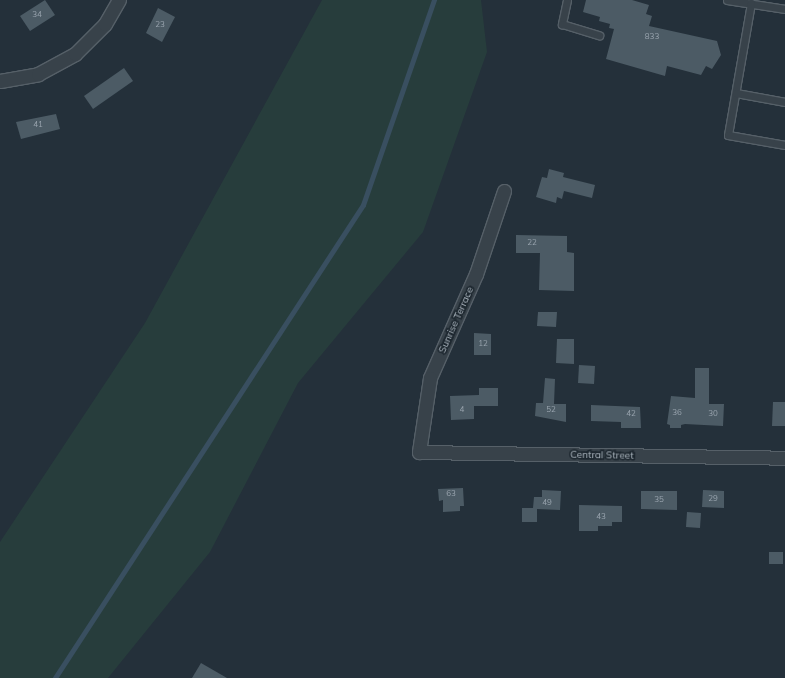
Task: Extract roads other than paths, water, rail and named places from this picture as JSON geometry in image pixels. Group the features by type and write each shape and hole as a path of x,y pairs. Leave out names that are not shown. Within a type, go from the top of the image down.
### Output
{"street":[{"path":"0,81 38,74 75,54 105,24 119,0"},
{"name":"Sunrise Terrace","path":"419,452 430,378 476,274 504,191"},
{"name":"Central Street","path":"419,452 785,458"}],"lane":[{"path":"567,0 562,24 599,35"},
{"path":"727,0 785,9"},
{"path":"751,3 728,135 785,145"},
{"path":"736,93 785,102"}],"waterway":[{"path":"55,678 363,205 434,0"}]}
